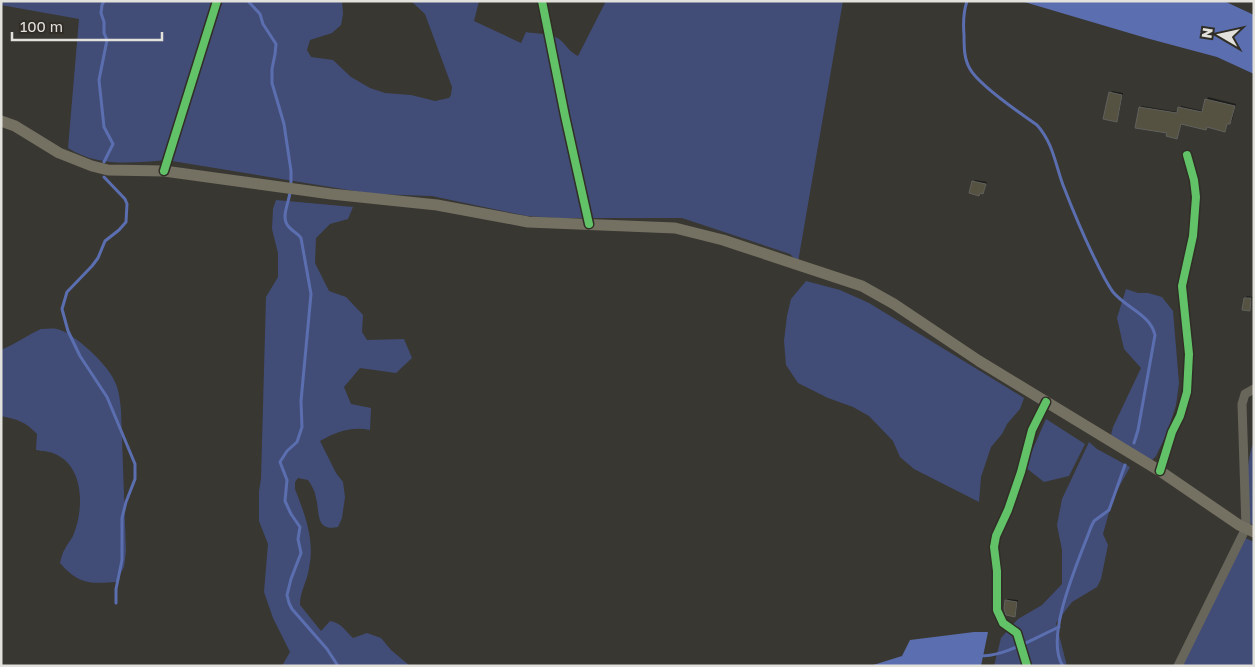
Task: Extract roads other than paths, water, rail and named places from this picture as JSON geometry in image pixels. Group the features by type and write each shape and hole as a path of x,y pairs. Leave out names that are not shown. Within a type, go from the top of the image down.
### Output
{"main road":[{"path":"1,121 15,126 59,153 92,166 120,171 164,171 331,194 437,205 528,222 674,228 723,240 862,286 894,304 980,361 1160,471 1250,530"}],"street":[{"path":"164,171 217,1"},
{"path":"542,1 589,224"},
{"path":"1160,471 1187,392 1188,354 1182,286 1193,236 1196,197 1194,180 1187,155"},
{"path":"1178,666 1250,530 1242,404 1245,394 1254,389"},
{"path":"1027,666 1017,633 1003,623 997,610 997,571 994,547 996,536 1008,510 1032,430 1046,402"}],"waterway":[{"path":"104,1 101,13 107,40 99,80 104,127 113,144 104,162"},
{"path":"248,1 260,14 263,24 276,44 272,83 284,124 291,171 291,186"},
{"path":"967,1 964,18 964,44 965,57 970,69 991,91 1037,125 1047,139 1077,220 1105,279 1118,298 1143,316 1155,335 1134,443"},
{"path":"104,177 125,199 127,204 126,222 105,241 98,258 67,292 62,309 68,331 80,356 107,397 135,464 135,479 122,518 122,560 116,589 116,603"},
{"path":"290,192 285,219 289,227 301,238 311,294 301,401 302,427 297,442 287,451 280,462 287,480 285,501 300,527 298,539 301,553 287,595 292,609 327,649 338,666"},
{"path":"1063,666 1058,653 1057,636 1065,597 1091,527 1094,521 1109,510 1125,465"},
{"path":"979,655 987,656 1007,651 1059,627"}]}
